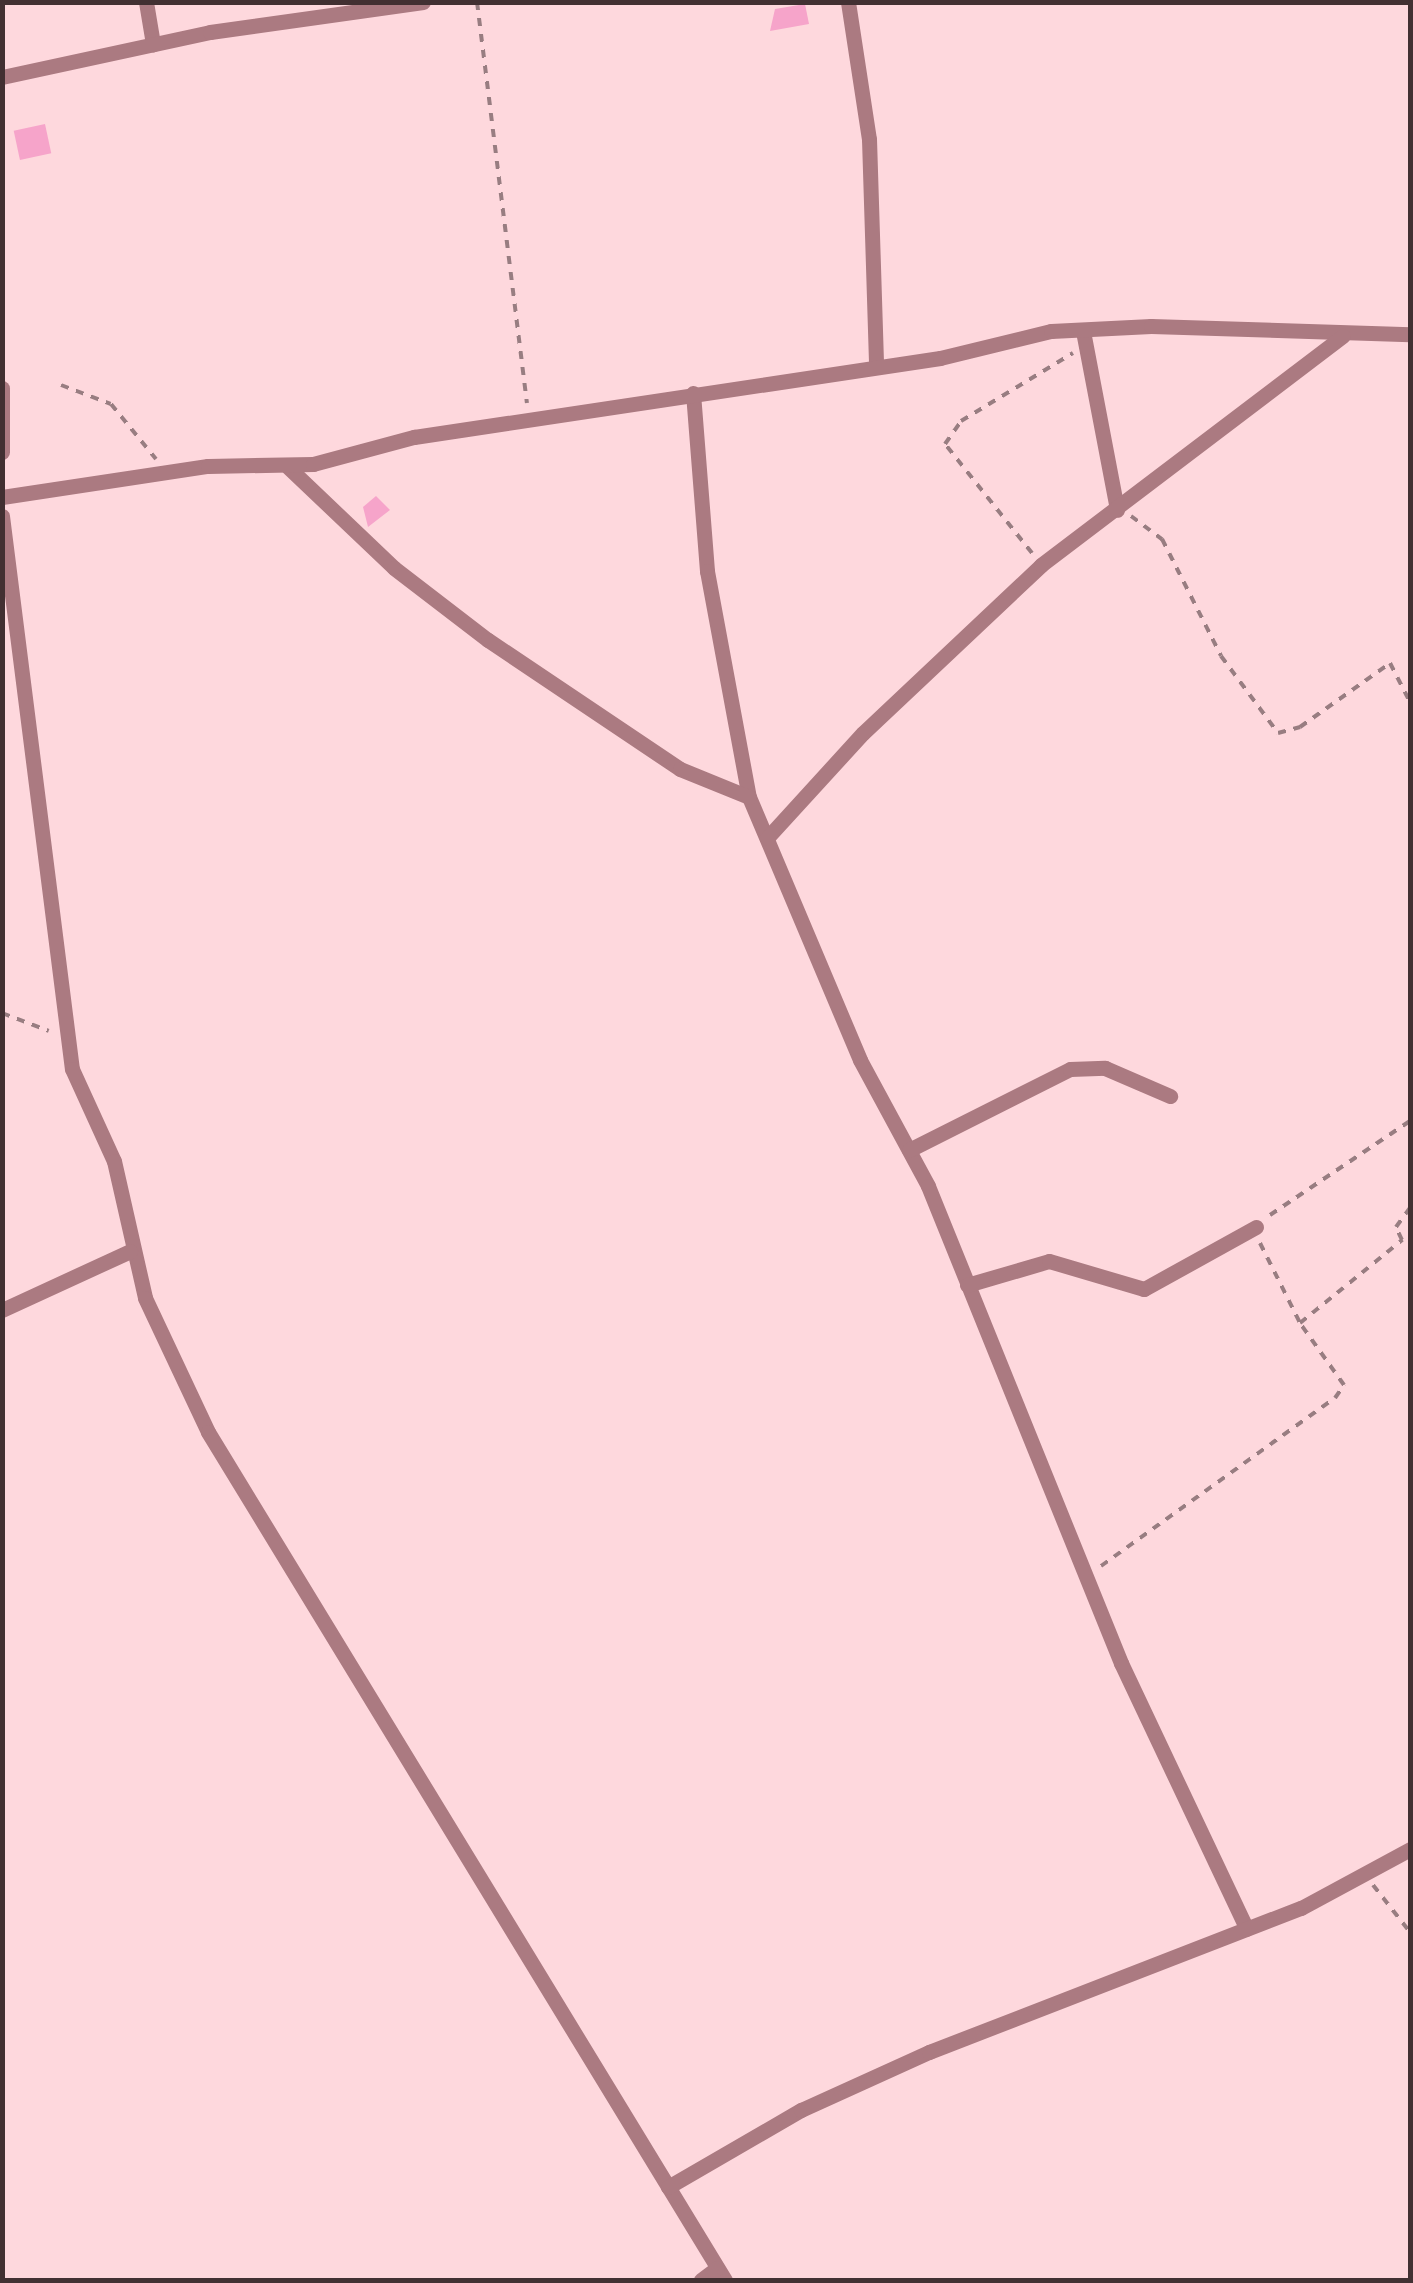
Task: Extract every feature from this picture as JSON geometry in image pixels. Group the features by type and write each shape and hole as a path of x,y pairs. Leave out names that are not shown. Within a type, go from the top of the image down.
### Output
{"street":[{"path":"146,2 153,44"},
{"path":"2,77 305,9 422,2"},
{"path":"848,2 869,139 876,363"},
{"path":"2,497 167,470 288,467 414,437 530,422 876,363 1084,338 1150,326 1343,336 1410,334"},
{"path":"767,838 863,733 1041,565 1343,336"},
{"path":"1084,338 1117,510"},
{"path":"2,388 2,452"},
{"path":"693,393 707,571 749,797 860,1060 909,1150 1084,1576 1247,1928"},
{"path":"288,467 394,568 488,640 680,769 749,797"},
{"path":"2,516 69,1044 80,1094 114,1160 130,1251 208,1432 721,2274 701,2280"},
{"path":"909,1150 1070,1069 1105,1068 1170,1096"},
{"path":"967,1285 1048,1261 1144,1289 1256,1227"},
{"path":"2,1310 130,1251"},
{"path":"668,2187 802,2110 928,2052 1247,1928 1366,1877 1410,1849"}],"path":[{"path":"477,2 530,422"},
{"path":"1041,565 945,444 961,422 1084,338"},
{"path":"62,385 112,404 167,470"},
{"path":"1117,510 1162,539 1221,656 1278,733 1300,727 1390,663 1410,702"},
{"path":"2,1014 69,1044"},
{"path":"1084,1576 1335,1398 1344,1386 1300,1323 1256,1227 1410,1121"},
{"path":"1300,1323 1402,1240 1396,1227 1410,1208"},
{"path":"1366,1877 1410,1932"}],"building":[{"path":"805,4 809,24 770,31 775,9"},
{"path":"45,124 51,153 20,160 14,131"},
{"path":"376,496 390,510 368,527 363,507"}]}
